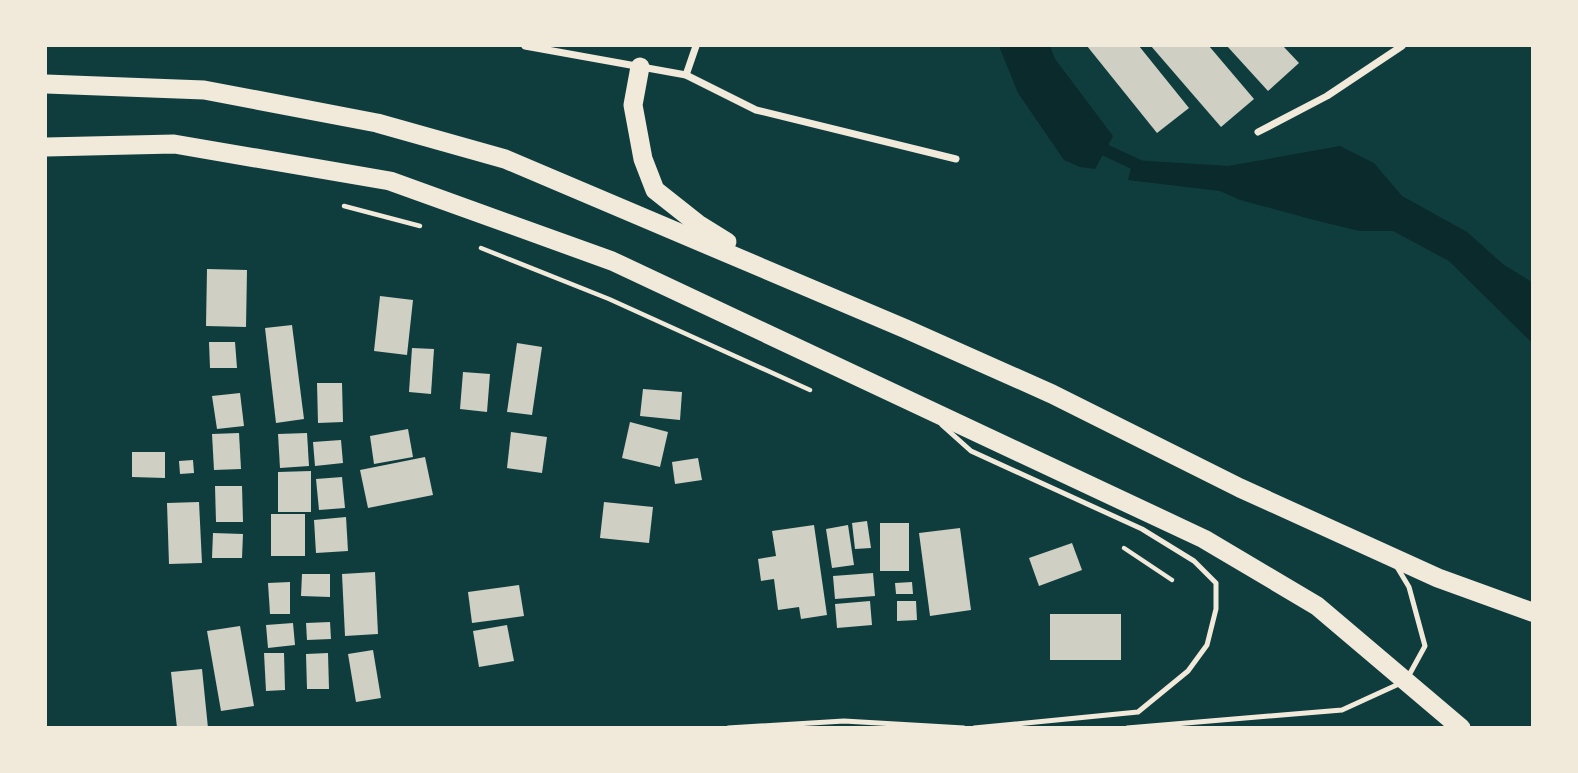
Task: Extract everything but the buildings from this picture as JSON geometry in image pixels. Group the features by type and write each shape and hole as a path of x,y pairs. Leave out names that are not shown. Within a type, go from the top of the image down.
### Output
{"highway":[{"path":"640,66 633,106 643,159 655,190 698,224 785,277"},
{"path":"46,84 204,90 377,123 505,159 785,277 1052,394 1240,488 1391,556 1532,612"},
{"path":"46,147 174,145 390,181 612,261 1204,539 1317,606 1461,727"}],"street":[{"path":"525,46 686,75 755,110 956,159"},
{"path":"686,75 696,46"},
{"path":"1258,132 1327,96 1402,46"}],"lane":[{"path":"917,403 971,451 1142,529 1195,561 1216,583 1216,609 1207,645 1188,671 1138,712 974,727"},
{"path":"1128,727 1342,710 1406,681 1425,646 1409,587 1391,556"},
{"path":"728,727 844,721 964,727"}],"path":[{"path":"331,202 421,226"},
{"path":"472,244 609,299 822,395"},
{"path":"1122,547 1172,580"}],"water":[{"path":"999,46 1050,46 1055,59 1113,136 1095,169 1080,167 1064,160 1018,93"},
{"path":"1340,146 1374,163 1402,196 1467,232 1504,265 1532,282 1532,343 1449,261 1393,231 1360,231 1240,200 1220,191 1128,180 1133,160 1228,166"}],"waterway":[{"path":"1090,143 1146,169"}]}
